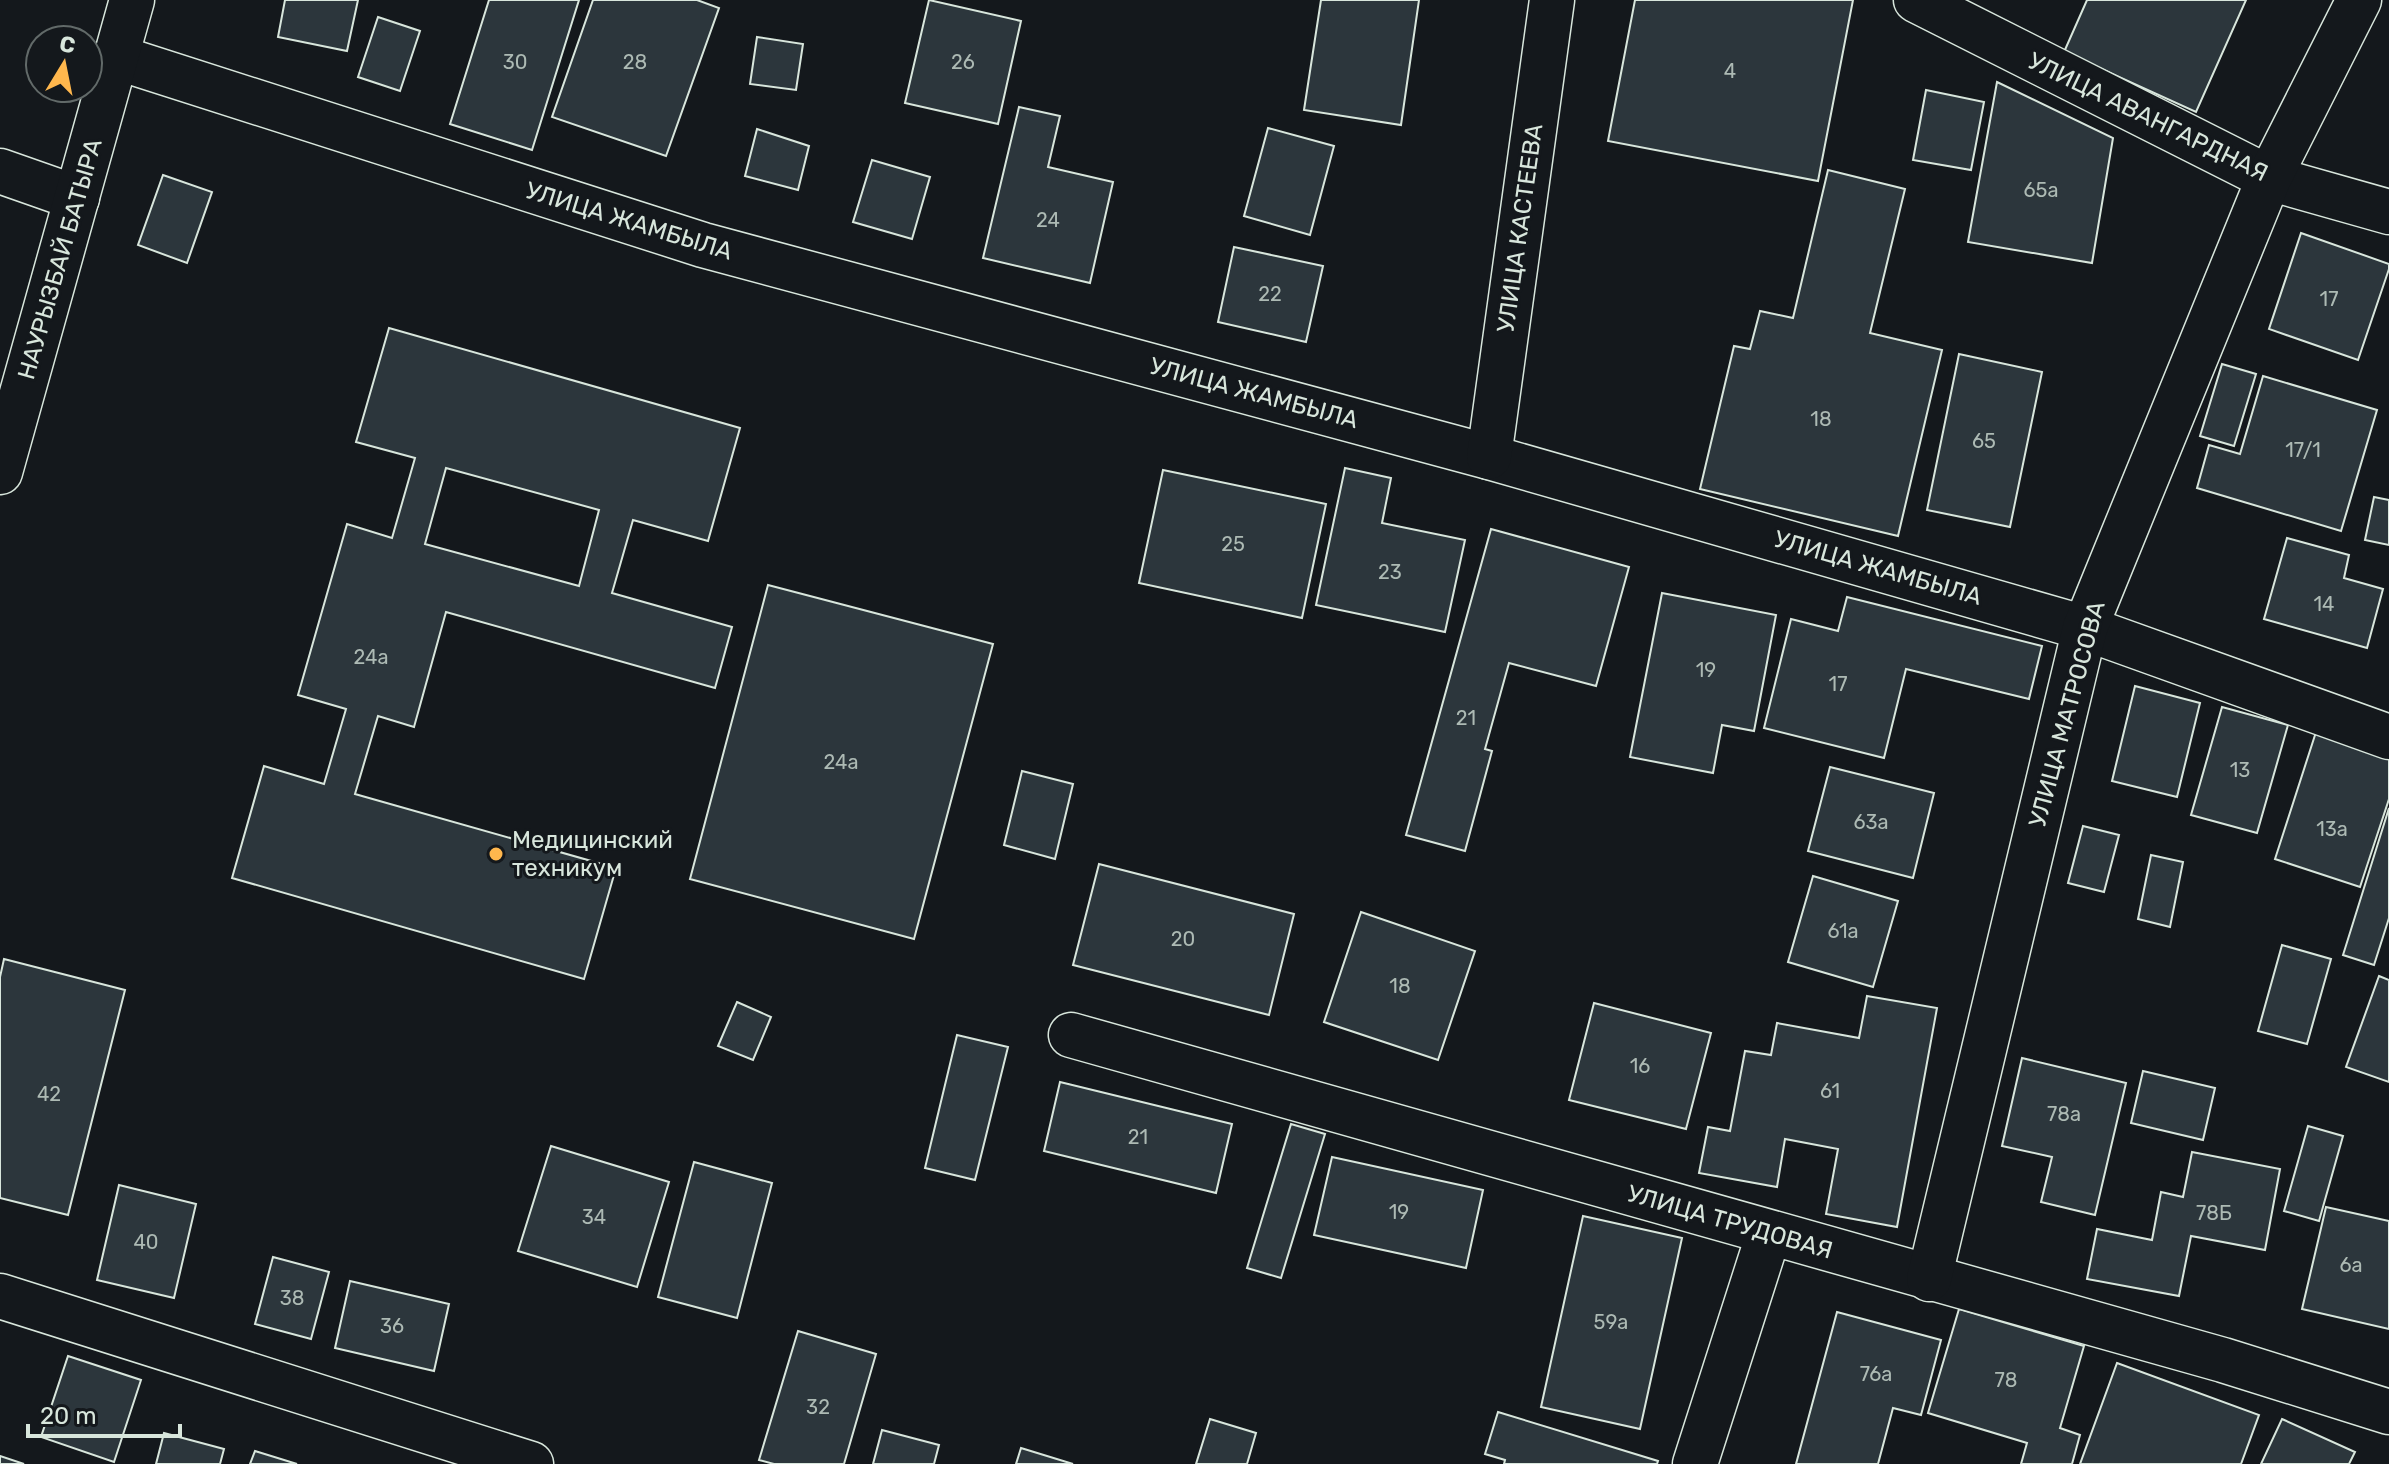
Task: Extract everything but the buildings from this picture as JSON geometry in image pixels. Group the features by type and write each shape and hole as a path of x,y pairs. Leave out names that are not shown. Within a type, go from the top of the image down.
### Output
{"street":[{"name":"НАУРЫЗБАЙ БАТЫРА","path":"0,472 132,0"},
{"name":"УЛИЦА КАСТЕЕВА","path":"1489,457 1552,0"},
{"name":"УЛИЦА АВАНГАРДНАЯ","path":"1916,0 2269,178 2389,212"},
{"name":"УЛИЦА МАТРОСОВА","path":"1929,1279 2085,628 2269,178 2359,0"},
{"name":"УЛИЦА ЖАМБЫЛА","path":"116,57 703,245 1489,457 2085,628 2389,737"},
{"path":"0,171 77,198"},
{"name":"УЛИЦА ТРУДОВАЯ","path":"1071,1035 2223,1360 2389,1412"},
{"path":"1695,1464 1769,1233"},
{"path":"0,1296 531,1464"}],"place":[{"name":"Медицинский техникум","path":"496,854"}]}
